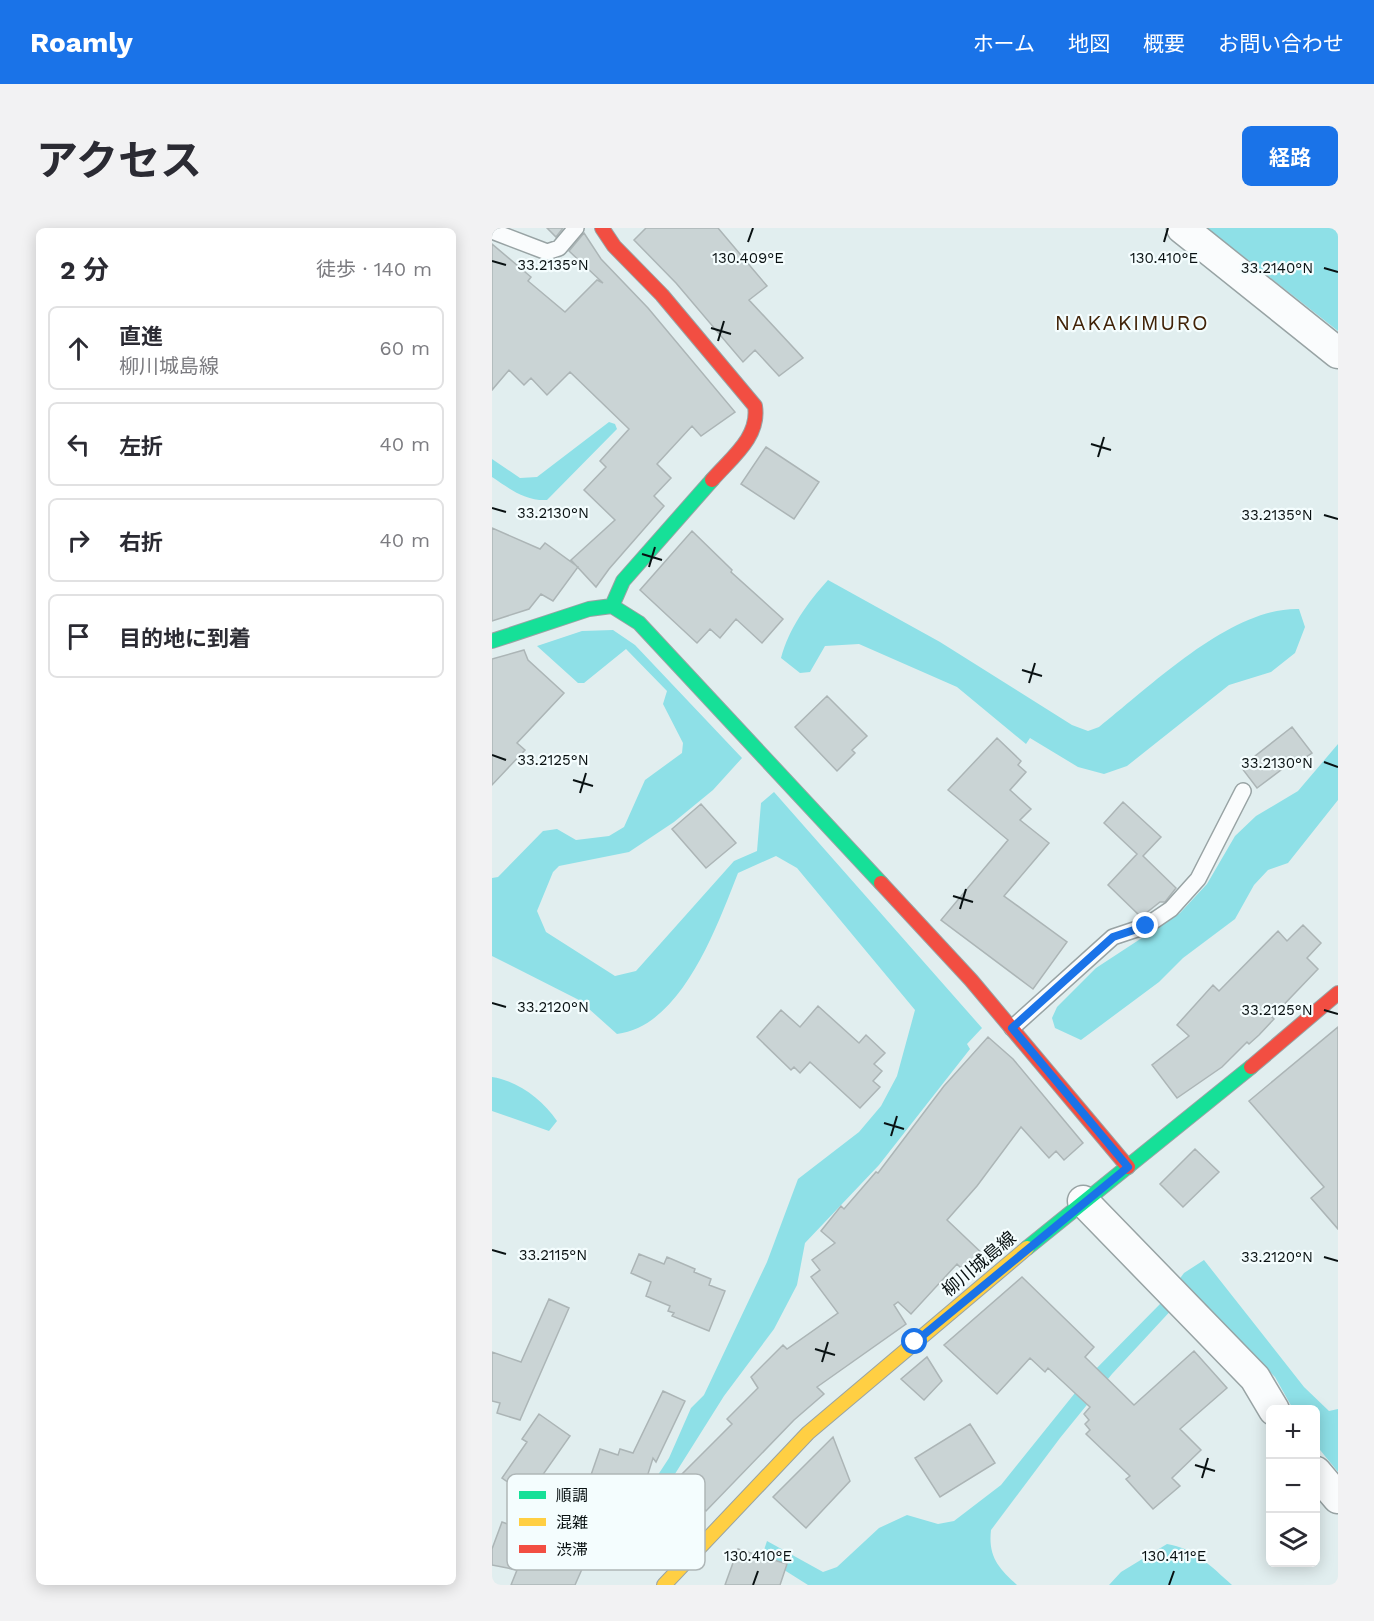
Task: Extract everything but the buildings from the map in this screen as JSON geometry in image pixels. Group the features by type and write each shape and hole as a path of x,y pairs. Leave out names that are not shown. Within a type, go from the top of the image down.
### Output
{"street":[{"path":"602,228 614,246 662,295 755,406 757,419 753,434 623,581 612,606"},
{"path":"1182,228 1338,353"},
{"path":"492,641 589,609 612,606 639,623 916,919 1012,1028 1128,1167"},
{"name":"柳川城島線","path":"705,1542 808,1433 1083,1201 1128,1167 1338,993"},
{"path":"1083,1201 1255,1378 1271,1405"},
{"path":"1320,1477 1338,1498"},
{"name":"柳川城島線","path":"664,1585 678,1570"}],"lane":[{"path":"492,231 547,252 559,248 576,228"},
{"path":"1012,1028 1113,937 1146,926 1171,909 1198,879 1243,790"}],"water":[{"path":"1207,228 1338,228 1338,331"},
{"path":"609,422 615,424 617,429 547,500 532,499 492,477 492,459 520,478 537,477"},
{"path":"828,580 940,642 1072,725 1088,731 1099,727 1193,652 1246,621 1273,612 1299,609 1305,627 1295,653 1271,672 1229,685 1127,766 1104,774 1078,767 1030,738 1026,744 957,687 859,644 825,646 810,672 800,673 781,658 784,647 800,616"},
{"path":"613,630 635,645 742,758 713,790 674,822 629,852 559,866 553,872 537,911 546,932 615,976 636,971 734,861 757,851 761,803 774,792 982,1028 967,1044 970,1049 879,1165 805,1243 797,1285 774,1329 724,1396 675,1474 659,1474 669,1458 691,1408 704,1395 767,1262 798,1179 859,1132 881,1106 897,1076 915,1010 797,868 776,856 738,873 708,945 694,970 678,994 660,1013 640,1027 617,1034 579,1000 492,956 492,878 498,877 543,831 557,829 576,840 609,836 624,827 645,780 682,753 683,743 663,704 667,691 626,649 584,683 578,683 537,646 582,631"},
{"path":"1338,744 1338,800 1288,863 1268,870 1254,885 1235,919 1183,958 1159,982 1081,1040 1055,1028 1052,1018 1057,1007 1096,968 1180,913 1207,884 1235,836 1256,816 1298,791"},
{"path":"492,1077 511,1082 537,1098 557,1121 549,1131 492,1111"},
{"path":"1204,1260 1304,1387 1329,1411 1338,1409 1338,1472 1320,1450 1320,1405 1291,1405 1275,1377 1188,1292 1112,1374 1060,1438 991,1530 991,1547 996,1561 1004,1573 1017,1585 808,1585 762,1556 767,1541 823,1572 837,1567 879,1528 907,1515 938,1524 954,1521 1001,1485 1087,1378 1163,1301 1184,1273"},
{"path":"1167,1544 1194,1554 1232,1585 1109,1585 1121,1572"}],"traffic: fast":[{"path":"612,606 623,581 712,480"},
{"path":"492,641 589,609 612,606 639,623 881,883"},
{"path":"1027,1248 1251,1067"}],"traffic: slow":[{"path":"705,1542 808,1433 1027,1248"},
{"path":"664,1585 678,1570"}],"traffic: jam":[{"path":"602,228 614,246 662,295 755,406 753,428 749,437 712,480"},
{"path":"881,883 971,980 1128,1167"},
{"path":"1251,1067 1338,993"}],"district":[{"name":"NAKAKIMURO","path":"1132,323"}],"route":[{"path":"915,1342 1083,1201 1128,1167 1012,1028 1113,937 1146,926"}]}
